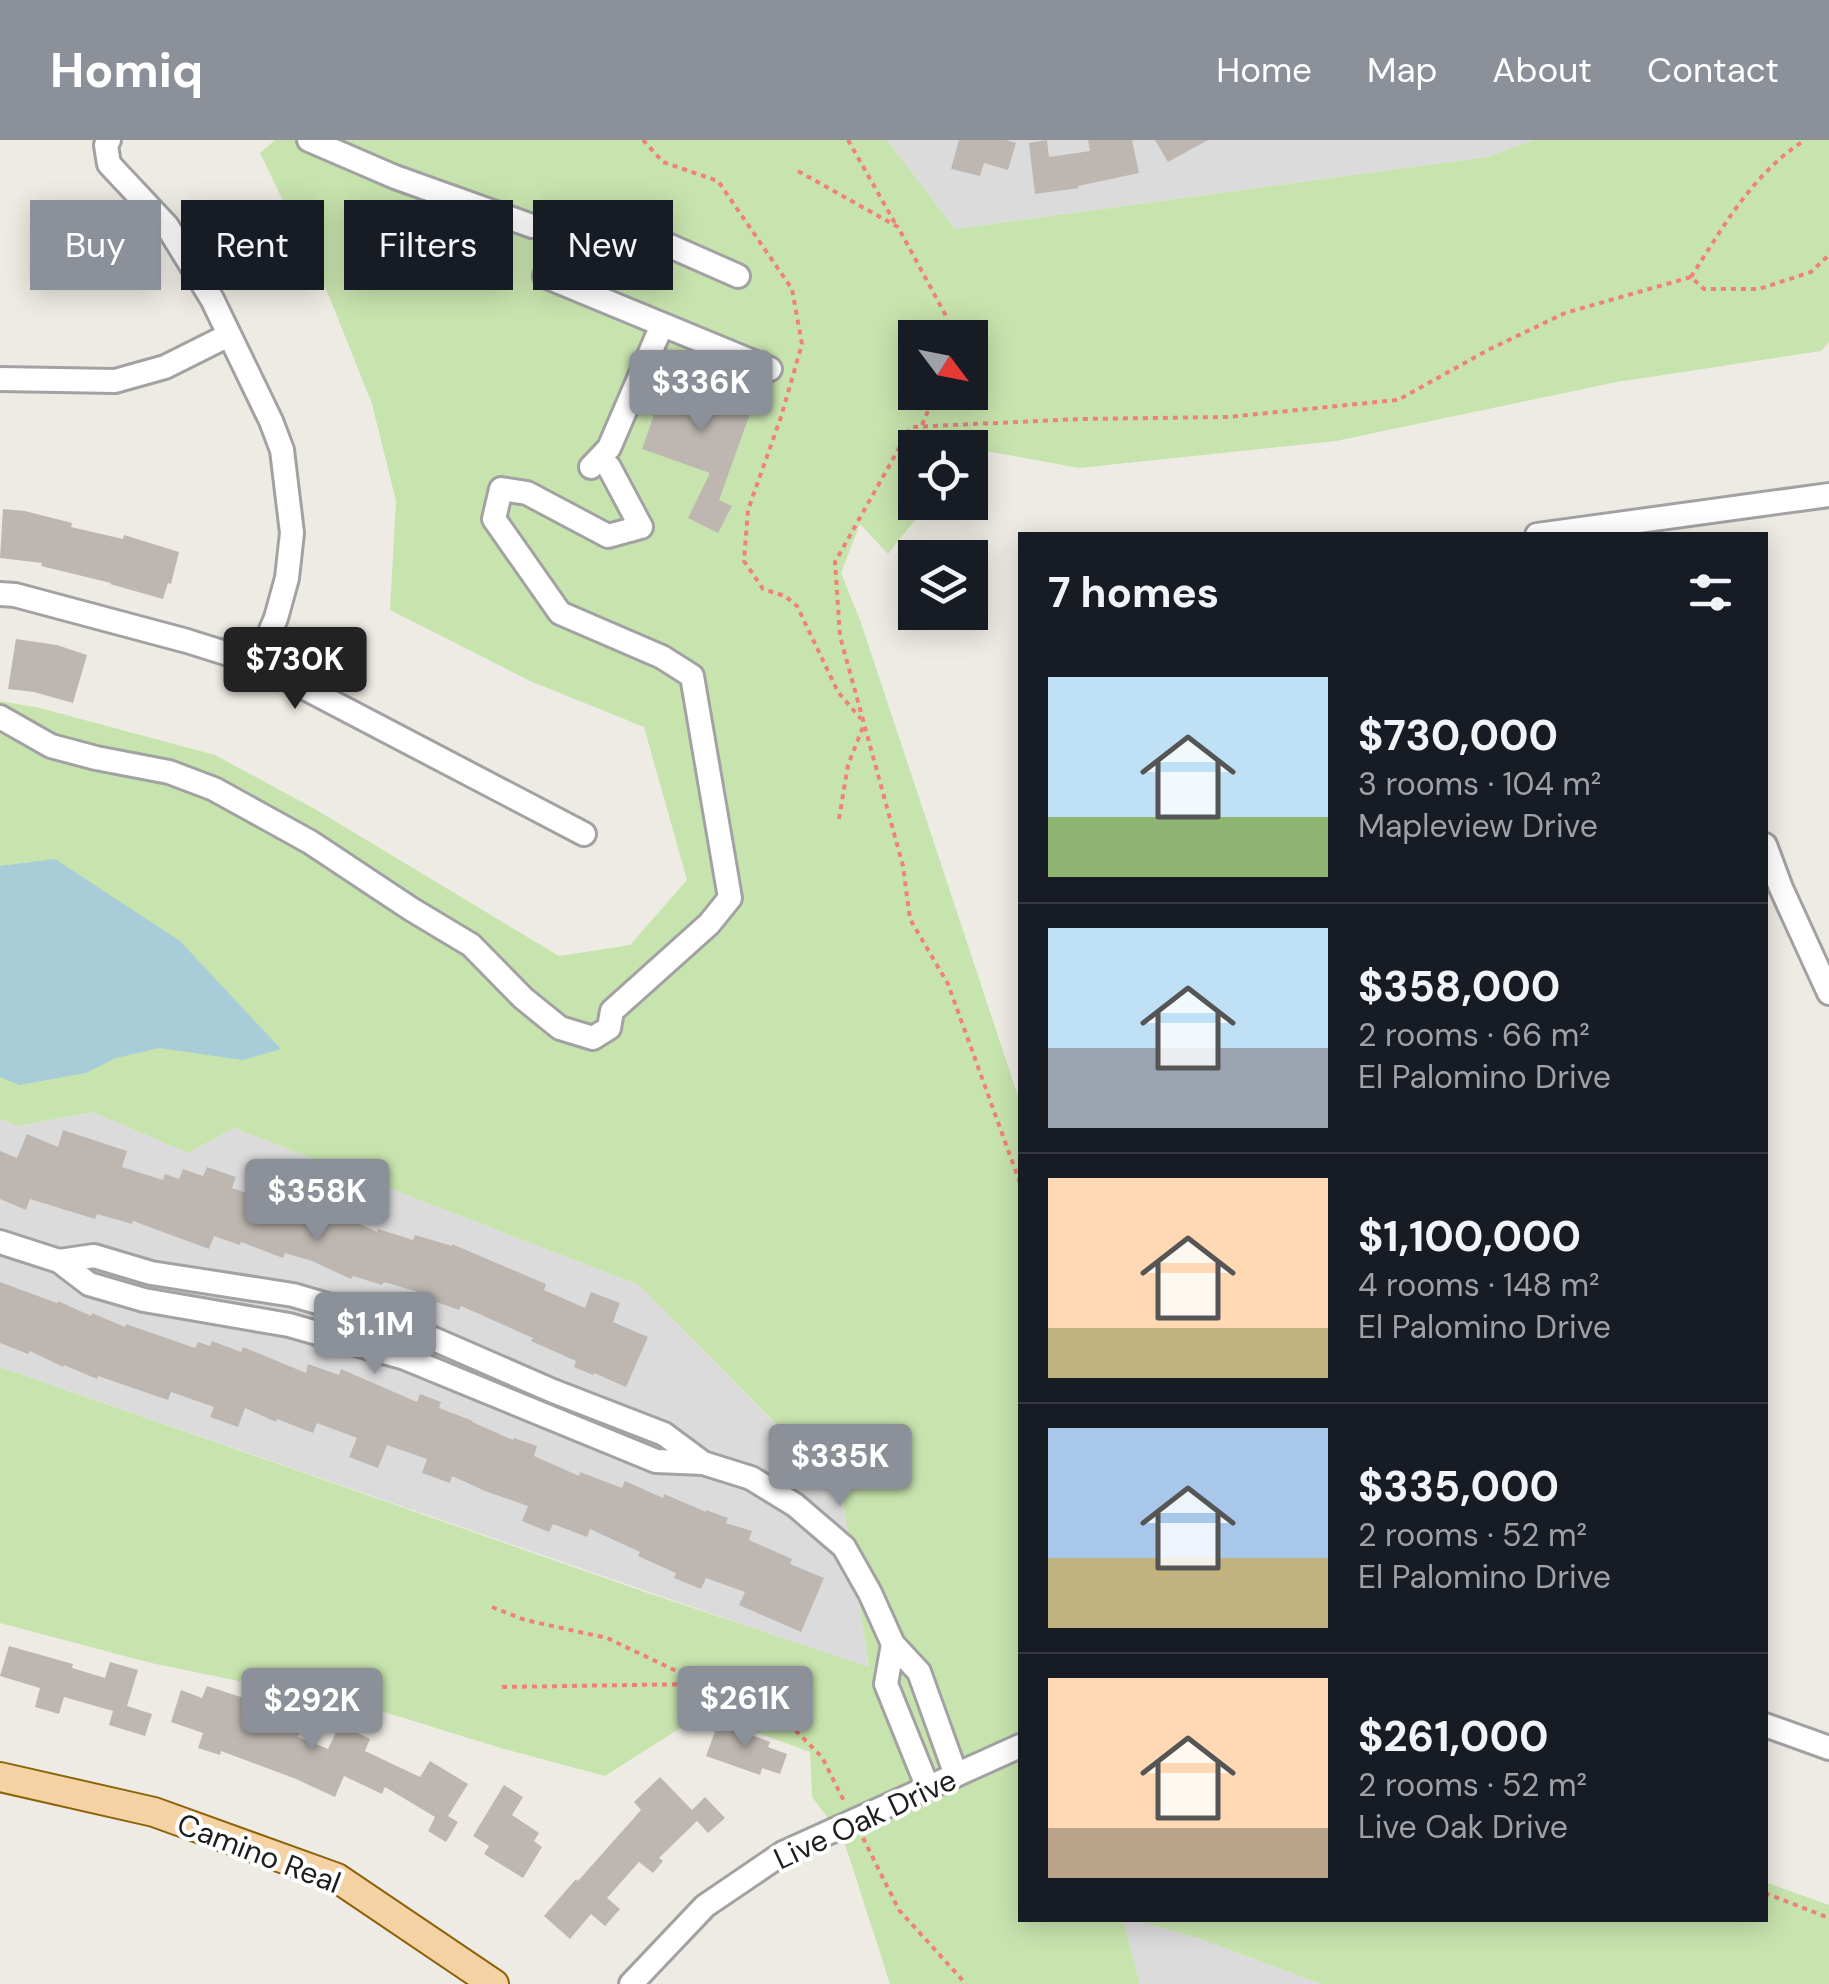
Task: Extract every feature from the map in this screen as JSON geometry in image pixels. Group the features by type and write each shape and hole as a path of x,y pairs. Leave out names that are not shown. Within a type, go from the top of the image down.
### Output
{"main road":[{"name":"Camino Real","path":"0,1777 154,1812 337,1878 494,1984"}],"street":[{"path":"109,140 109,164 166,226 212,300 282,450 292,518 287,578 276,618 256,663"},
{"path":"309,140 395,177 532,226"},
{"path":"673,247 738,276"},
{"path":"578,290 770,370"},
{"path":"0,717 51,746 169,772 214,789 310,842 471,945 523,998 560,1028 593,1038 609,1028 612,1011 709,924 730,898 692,676 662,657 560,614 494,519 502,490 527,493 608,536 641,527 600,467 662,325"},
{"path":"0,379 115,381 165,367 229,335"},
{"path":"1581,532 1671,526 1829,495"},
{"path":"0,594 187,641 256,663 584,834"},
{"path":"1768,853 1829,993"},
{"path":"0,1242 58,1261 88,1284 144,1300 288,1325 406,1358 656,1462 703,1462 751,1478 795,1505 844,1548 893,1644 919,1672 956,1775"},
{"path":"893,1644 886,1684 928,1788"},
{"path":"893,1702 925,1690"},
{"path":"1768,1725 1829,1748"},
{"name":"Live Oak Drive","path":"631,1984 706,1906 784,1853 1018,1747"}],"path":[{"path":"644,140 663,162 718,181 792,290 802,344 748,510 744,561 762,589 784,596 797,606 838,692 864,723"},
{"path":"848,140 947,320"},
{"path":"1018,1177 948,984 910,919 903,866 840,636 835,562 911,427 1228,417 1398,400 1564,313 1690,278 1736,206 1782,155 1805,140"},
{"path":"798,170 898,227"},
{"path":"1690,278 1704,289 1758,289 1811,272 1829,255"},
{"path":"921,426 928,410"},
{"path":"839,818 848,765 864,723"},
{"path":"492,1606 525,1620 607,1638 790,1725 822,1757 899,1910 966,1984"},
{"path":"502,1687 702,1684"},
{"path":"1768,1894 1829,1918"}],"shaded area":[{"path":"887,140 1534,140 1487,157 955,229"},
{"path":"93,1112 188,1153 234,1128 639,1285 841,1491 869,1668 0,1367 0,1119 18,1126"},
{"path":"1124,1922 1141,1922 1201,1939 1321,1984 1140,1984"}],"green space":[{"path":"275,140 887,140 955,229 1487,157 1534,140 1829,140 1829,342 1821,351 1617,382 1336,441 1079,468 988,451 988,430 898,430 898,520 915,520 888,554 860,524 841,573 1018,1096 1018,1922 1124,1922 1140,1984 890,1984 843,1838 812,1797 810,1752 704,1713 605,1776 371,1708 151,1663 0,1623 0,1367 869,1667 841,1490 639,1285 234,1128 188,1153 93,1112 18,1126 0,1119 0,701 215,755 315,809 559,956 630,945 687,880 644,727 530,681 390,610 396,501 372,404 324,286 324,200 283,200 260,153"},
{"path":"1768,1883 1829,1905 1829,1984 1321,1984 1201,1939 1141,1922 1768,1922"}],"water":[{"path":"55,859 180,941 281,1049 243,1060 159,1048 116,1058 86,1073 19,1085 0,1077 0,866"}],"building":[{"path":"959,140 1016,143 1008,170 984,163 980,176 951,169"},
{"path":"1047,140 1049,157 1090,151 1088,140 1132,140 1139,173 1035,194 1029,143"},
{"path":"1155,140 1208,140 1168,162"},
{"path":"671,367 756,397 719,500 732,506 718,533 688,518 710,473 642,449"},
{"path":"3,509 25,511 123,539 124,535 179,552 171,584 168,583 163,599 41,566 42,563 0,558"},
{"path":"16,639 57,645 87,655 73,703 8,689"},
{"path":"63,1130 127,1151 122,1167 163,1180 165,1174 179,1179 183,1169 203,1176 207,1167 236,1177 232,1188 272,1202 274,1196 308,1209 314,1194 341,1204 337,1213 377,1232 378,1229 413,1240 415,1235 452,1244 546,1284 544,1290 585,1308 591,1292 620,1303 613,1322 648,1337 626,1387 574,1367 576,1361 531,1341 533,1338 461,1306 459,1310 431,1300 432,1296 384,1282 382,1285 353,1276 351,1279 312,1261 285,1253 283,1258 241,1242 240,1245 214,1236 209,1249 133,1221 132,1224 97,1214 95,1219 30,1199 26,1210 0,1199 0,1151 17,1158 27,1134 58,1147"},
{"path":"0,1282 91,1316 92,1313 195,1348 198,1342 210,1346 212,1341 241,1352 243,1347 306,1373 308,1364 339,1375 341,1369 417,1402 420,1394 441,1402 439,1408 513,1440 537,1446 534,1456 579,1476 580,1472 622,1488 625,1481 663,1498 664,1494 728,1518 726,1523 752,1531 749,1540 824,1578 801,1632 739,1605 745,1592 706,1578 701,1589 674,1578 676,1573 638,1556 640,1552 590,1529 587,1537 553,1524 549,1532 522,1521 528,1506 452,1476 450,1483 422,1473 427,1459 387,1445 378,1468 349,1457 357,1438 317,1423 313,1433 245,1408 238,1427 210,1417 214,1407 171,1392 168,1400 63,1367 30,1351 28,1354 0,1343"},
{"path":"9,1646 73,1664 72,1668 105,1678 110,1662 138,1670 127,1706 152,1714 145,1736 109,1725 113,1711 64,1697 59,1714 35,1707 40,1688 0,1676"},
{"path":"207,1686 281,1707 277,1718 302,1727 298,1737 328,1749 340,1724 370,1739 365,1751 420,1777 430,1761 468,1784 448,1816 458,1822 446,1842 428,1831 435,1817 385,1787 382,1794 344,1776 335,1797 221,1751 220,1755 198,1748 203,1733 171,1722 181,1690 202,1698"},
{"path":"718,1723 770,1742 768,1747 787,1754 780,1774 762,1768 760,1775 706,1756"},
{"path":"660,1777 692,1810 705,1797 725,1818 708,1833 697,1821 659,1858 663,1861 653,1873 639,1862 607,1898 620,1909 605,1926 591,1914 570,1939 544,1916 641,1810 634,1802"},
{"path":"504,1785 523,1797 512,1815 539,1833 534,1841 542,1847 523,1878 484,1854 489,1846 473,1836"}]}
